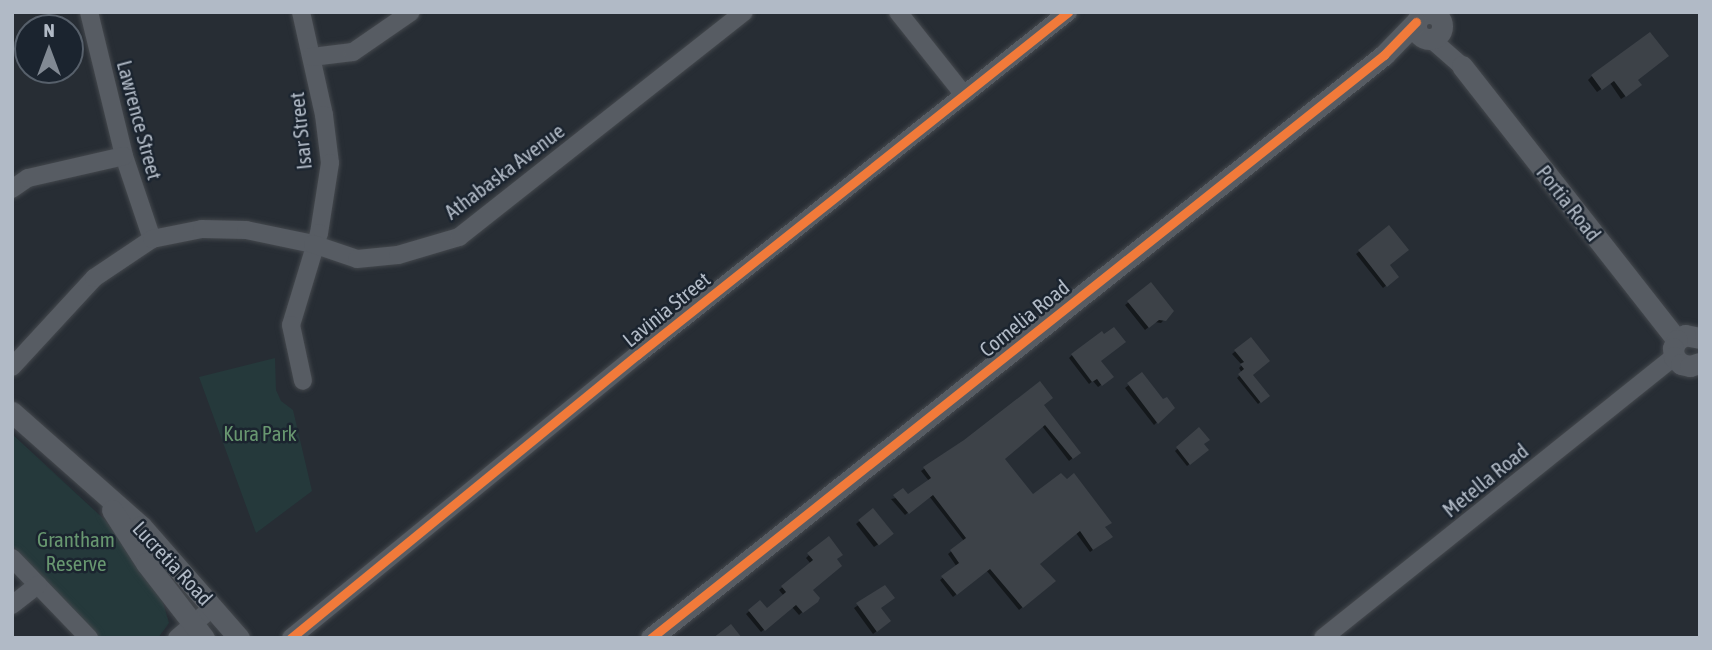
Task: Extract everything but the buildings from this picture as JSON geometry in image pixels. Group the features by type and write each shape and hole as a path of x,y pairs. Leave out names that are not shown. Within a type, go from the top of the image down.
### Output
{"street":[{"name":"Lawrence Street","path":"89,12 124,156 152,239"},
{"name":"Isar Street","path":"301,12 312,57 330,163 319,233 313,244 291,325 303,381"},
{"path":"312,57 353,52 411,12"},
{"name":"Athabaska Avenue","path":"12,368 93,278 152,239 202,229 246,230 313,244 357,259 398,255 459,237 744,12"},
{"path":"898,12 964,95"},
{"name":"Lavinia Street","path":"291,638 637,355 1068,12"},
{"name":"Cornelia Road","path":"651,638 1384,55 1432,24"},
{"name":"Portia Road","path":"1432,24 1675,349"},
{"path":"12,189 28,178 124,156"},
{"path":"1700,338 1691,334 1675,349 1686,366 1700,363"},
{"name":"Metella Road","path":"1323,638 1675,349"},
{"name":"Lucretia Road","path":"12,412 141,526 239,638"},
{"name":"Lucretia Road","path":"102,493 192,633"},
{"path":"12,558 89,638"},
{"path":"12,605 37,585"},
{"path":"192,633 213,607"}],"green space":[{"name":"Kura Park","path":"275,358 276,390 281,401 293,410 312,491 256,533 199,377"},
{"name":"Grantham Reserve","path":"12,434 106,521 162,599 169,623 158,638 100,638 12,545"}],"cycle path":[{"path":"291,638 637,355 1068,12"},
{"path":"651,638 1384,55 1416,22"}]}
